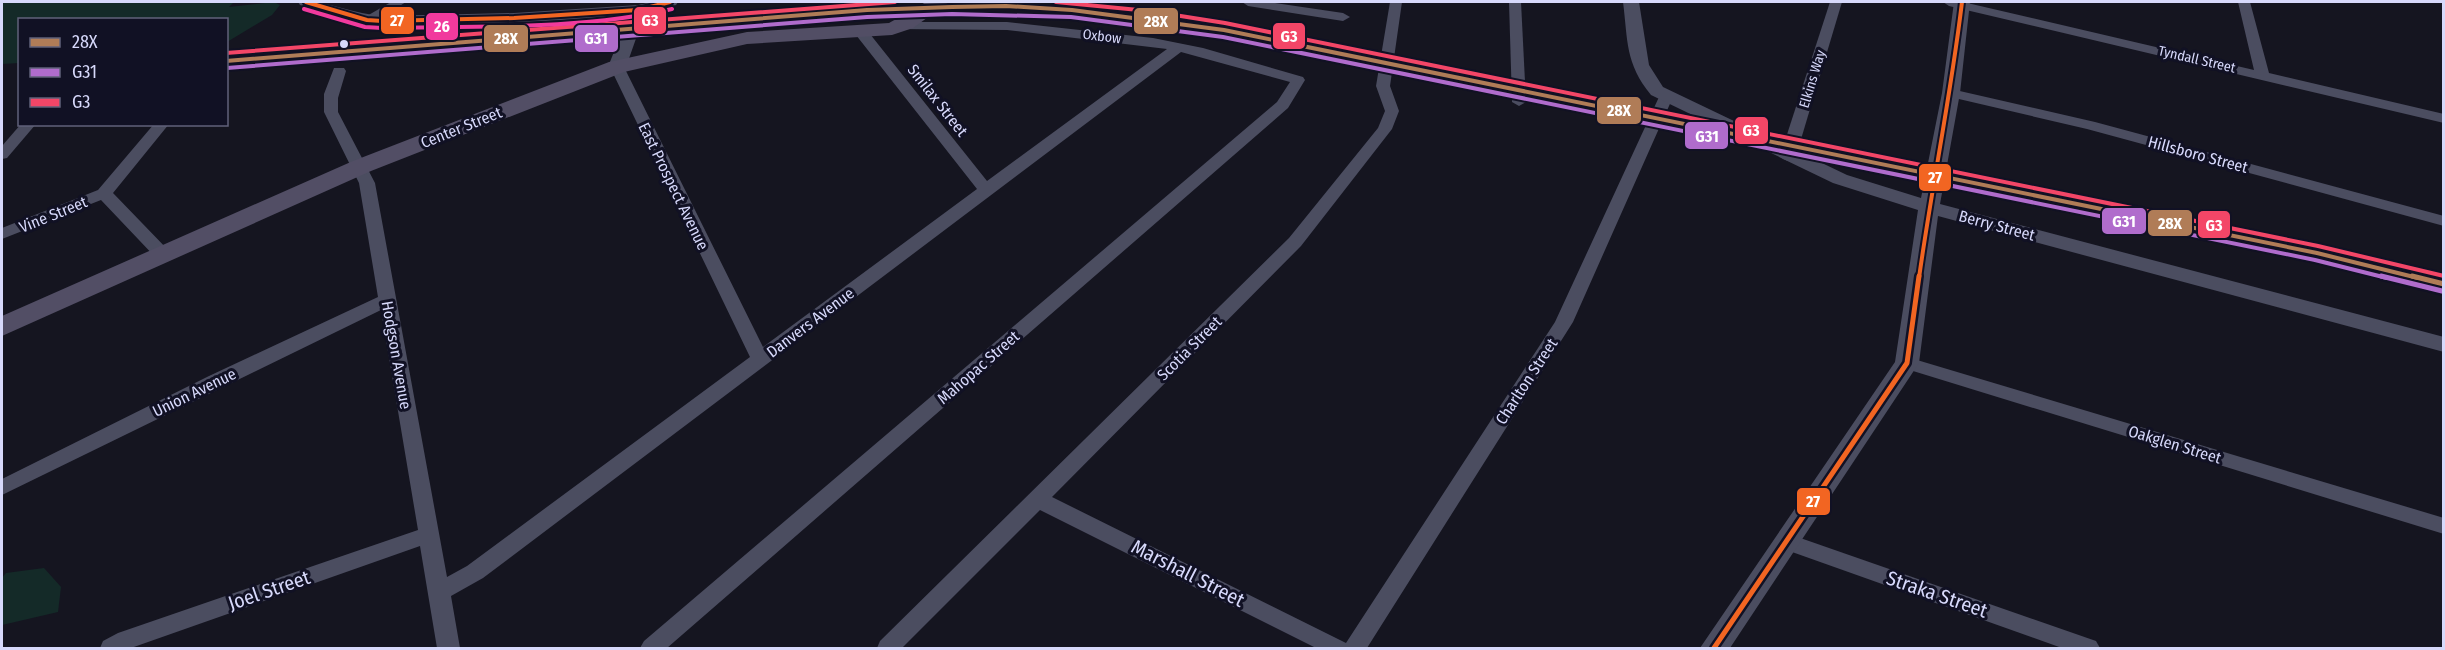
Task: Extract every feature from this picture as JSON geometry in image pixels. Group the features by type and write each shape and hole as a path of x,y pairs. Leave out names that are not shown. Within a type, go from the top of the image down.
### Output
{"main road":[{"name":"Center Street","path":"2,327 362,166 617,67 747,38 861,32 906,23 939,2"}],"street":[{"path":"306,2 367,20 636,15 670,2"},
{"path":"367,20 400,2"},
{"path":"1248,2 1343,17"},
{"name":"Scotia Street","path":"888,648 1295,242 1384,129 1392,111 1383,86 1396,2"},
{"path":"1515,2 1519,102"},
{"name":"Berry Street","path":"1631,2 1644,75 1657,91 1788,156 1840,179 1929,207 2444,345"},
{"name":"Elkins Way","path":"1788,156 1836,2"},
{"path":"1714,648 1907,363 1929,207 1951,93 1958,2"},
{"name":"Tyndall Street","path":"1958,2 2444,119"},
{"path":"2244,2 2262,74"},
{"path":"617,67 627,46 636,15"},
{"name":"Oxbow","path":"906,23 1007,26 1178,47 1298,80"},
{"name":"Smilax Street","path":"861,32 986,190"},
{"name":"Danvers Avenue","path":"439,592 475,572 1178,47"},
{"name":"East Prospect Avenue","path":"617,67 760,359"},
{"name":"Hodgson Avenue","path":"339,71 330,102 332,113 334,122 362,166 449,648"},
{"name":"Mahopac Street","path":"652,648 1283,105 1298,80"},
{"name":"Hillsboro Street","path":"1951,93 2090,125 2444,221"},
{"name":"Charlton Street","path":"1354,648 1564,322 1666,97"},
{"path":"2,155 27,126"},
{"path":"160,126 104,193 164,256"},
{"name":"Vine Street","path":"2,234 104,193"},
{"name":"Union Avenue","path":"2,488 216,381 387,300"},
{"name":"Oakglen Street","path":"1907,363 2444,526"},
{"name":"Marshall Street","path":"1037,499 1337,648"},
{"name":"Joel Street","path":"111,648 126,640 428,535"},
{"name":"Straka Street","path":"1786,541 2088,648"}],"green space":[{"path":"2,2 234,2 229,7 274,2 280,5 272,15 228,41 228,18 18,18 18,63 2,64"},
{"path":"44,568 61,587 58,612 2,625 2,578 6,573"}],"transit line":[{"name":"27","path":"306,2 367,20 382,21 514,18 638,10 670,2"},
{"name":"G3","path":"228,53 895,2"},
{"name":"G3","path":"1056,2 1149,11 1225,23 2318,246 2444,276"},
{"name":"27","path":"1714,648 1907,363 1929,207 1951,93 1962,2"},
{"name":"28X","path":"228,61 867,10 1006,6 1072,10 1224,30 2317,253 2444,284"},
{"name":"26","path":"304,9 365,27 382,28 514,25 638,17 672,9"},
{"name":"G31","path":"228,68 867,17 952,14 1071,17 1223,37 2315,260 2442,291"}]}
